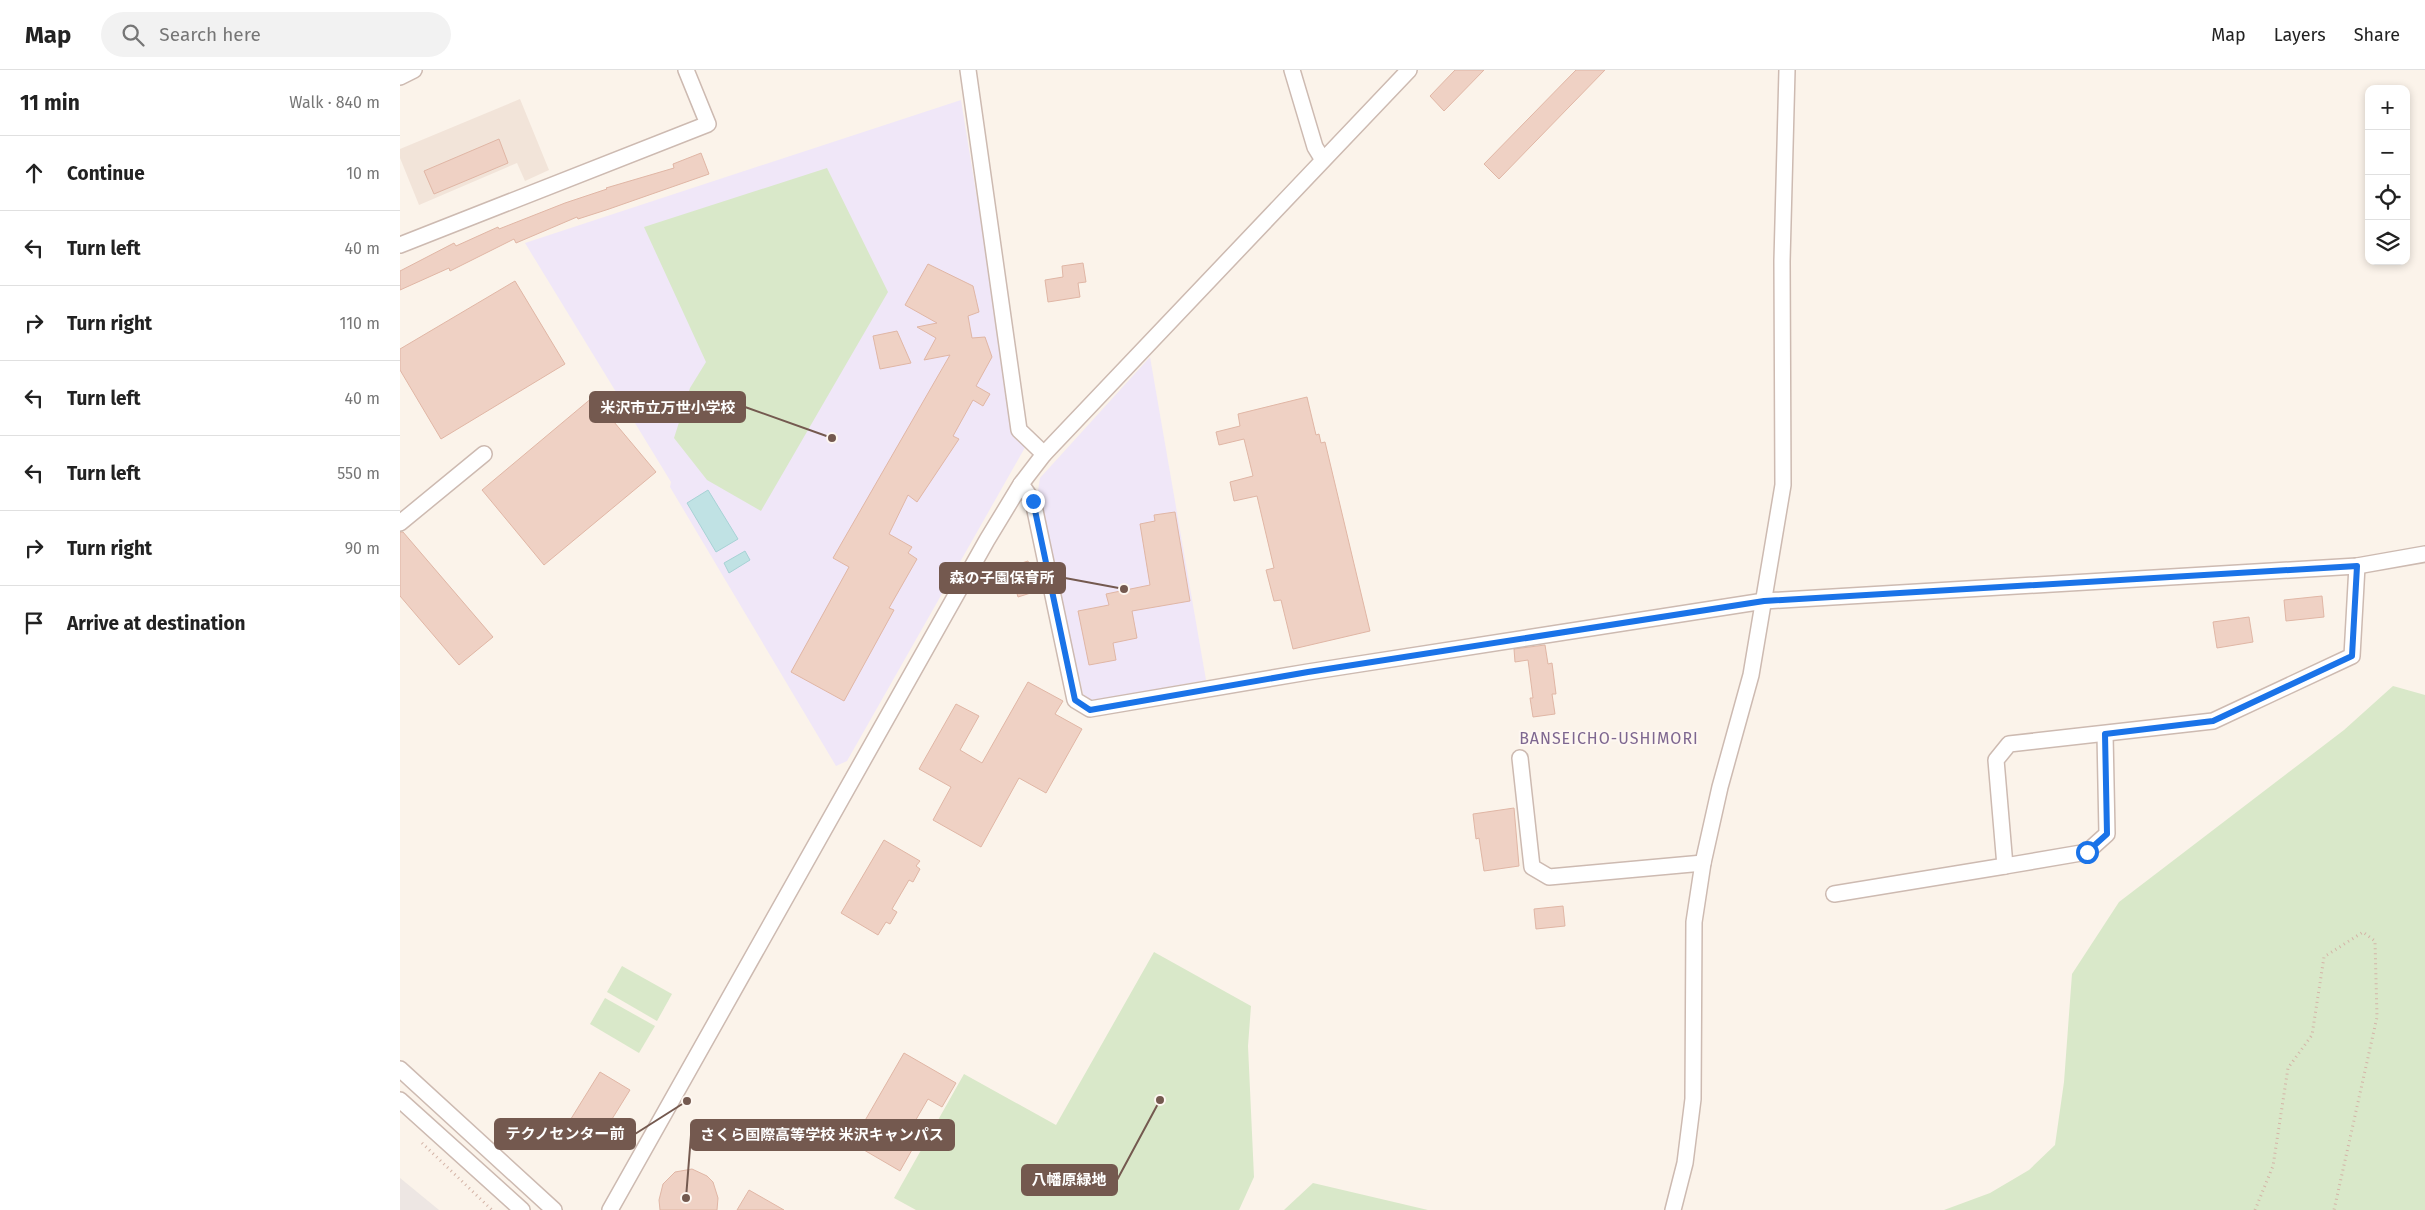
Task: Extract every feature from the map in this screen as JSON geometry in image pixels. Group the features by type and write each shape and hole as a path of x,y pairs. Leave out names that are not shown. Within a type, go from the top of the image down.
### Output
{"street":[{"path":"400,77 414,70"},
{"path":"400,244 708,124 686,70"},
{"path":"968,70 1019,430 1044,454"},
{"path":"1292,70 1315,147 1323,160"},
{"path":"610,1210 987,540 1021,484 1044,454 1409,70"},
{"path":"1673,1210 1685,1163 1692,1099 1694,922 1703,863 1720,787 1751,675 1783,485 1781,302 1787,70"},
{"path":"400,523 484,454"},
{"path":"1021,484 1033,501 1075,700 1090,710 1308,672 1764,601 2357,566 2425,554"},
{"path":"2005,866 1996,760 2009,744 2213,721 2352,656 2357,566"},
{"path":"1834,894 2087,852 2107,834 2105,734"},
{"path":"1520,758 1532,868 1549,878 1703,863"},
{"path":"400,1069 554,1210"},
{"path":"400,1100 522,1210"}],"path":[{"path":"2255,1210 2273,1166 2288,1068 2312,1035 2324,957 2363,932 2375,941 2377,1017 2334,1210"},
{"path":"422,1142 492,1210"}],"shaded area":[{"path":"520,99 549,170 525,181 517,163 419,205 400,158 400,149"},
{"path":"961,100 1015,432 1027,444 847,761 836,766 670,487 671,482 525,243"},
{"path":"1150,357 1206,680 1090,702 1084,698 1037,497 1040,478"},
{"path":"400,1178 439,1210 400,1210"}],"green space":[{"path":"827,168 888,292 761,511 707,480 674,438 690,388 706,362 644,227"},
{"path":"2393,686 2425,695 2425,1210 1944,1210 1990,1193 2029,1170 2055,1145 2064,1082 2072,974 2119,902 2344,730"},
{"path":"1154,952 1251,1006 1248,1046 1254,1177 1239,1210 916,1210 894,1198 964,1074 1056,1125"},
{"path":"622,966 672,994 657,1021 607,992"},
{"path":"605,998 655,1026 639,1053 590,1024"},
{"path":"1313,1183 1428,1210 1284,1210"}],"water":[{"path":"708,490 738,539 716,552 687,503"},
{"path":"745,551 750,560 729,573 724,563"}],"building":[{"path":"1455,70 1484,70 1444,111 1430,96"},
{"path":"1576,70 1605,70 1499,179 1484,164"},
{"path":"499,139 508,163 434,194 424,171"},
{"path":"701,153 709,174 609,209 578,219 577,217 516,243 514,239 450,271 449,268 400,290 400,271 454,243 456,246 498,227 499,229 606,188 674,168 673,164"},
{"path":"1083,263 1086,282 1078,283 1080,297 1048,302 1045,280 1063,277 1062,266"},
{"path":"928,264 973,286 979,312 968,316 972,338 985,337 992,357 976,386 990,394 983,406 973,400 953,436 959,439 917,502 908,495 889,534 912,547 908,553 917,559 889,608 894,610 844,701 791,672 849,567 833,558 950,355 924,360 936,338 917,327 937,323 905,305"},
{"path":"515,281 565,364 441,439 400,370 400,349"},
{"path":"897,331 911,363 880,369 873,336"},
{"path":"593,397 656,472 544,565 482,490"},
{"path":"1307,397 1316,435 1319,434 1321,443 1325,442 1370,631 1293,649 1281,600 1274,601 1266,570 1274,568 1257,496 1234,501 1230,482 1253,476 1244,439 1219,445 1216,432 1240,426 1238,414"},
{"path":"1175,512 1190,601 1132,611 1137,638 1113,643 1116,660 1089,665 1078,611 1109,605 1106,594 1150,585 1140,524 1155,521 1154,515"},
{"path":"400,532 403,532 493,637 459,665 400,596"},
{"path":"1028,561 1037,591 1018,597 1009,567"},
{"path":"2322,596 2324,617 2286,621 2284,600"},
{"path":"2249,617 2253,642 2217,648 2213,622"},
{"path":"1545,645 1548,664 1552,663 1556,694 1552,694 1555,714 1533,717 1530,698 1533,698 1528,660 1515,662 1514,649"},
{"path":"1028,682 1063,701 1055,714 1082,729 1046,793 1019,778 981,847 933,820 951,787 919,769 956,704 979,716 960,750 982,763"},
{"path":"1514,808 1519,866 1484,871 1479,838 1476,839 1473,814"},
{"path":"884,840 920,861 916,866 920,869 913,882 909,880 892,909 897,912 890,924 886,922 878,935 841,913"},
{"path":"1563,906 1565,926 1536,929 1534,909"},
{"path":"904,1053 956,1083 942,1107 928,1099 907,1135 917,1141 900,1171 852,1143"},
{"path":"600,1072 630,1090 599,1140 569,1122"},
{"path":"692,1169 707,1176 713,1182 718,1198 717,1210 660,1210 659,1200 663,1184 675,1172"},
{"path":"749,1190 784,1210 737,1210"}],"place":[{"name":"米沢市立万世小学校","path":"832,438"},
{"name":"森の子園保育所","path":"1124,589"},
{"name":"八幡原緑地","path":"1160,1100"},
{"name":"テクノセンター前","path":"687,1101"},
{"name":"さくら国際高等学校 米沢キャンパス","path":"686,1198"}],"district":[{"name":"BANSEICHO-USHIMORI","path":"1609,738"}],"route":[{"path":"1033,501 1075,700 1090,710 1308,672 1764,601 2357,566 2352,656 2213,721 2105,734 2107,834 2087,852"}]}
